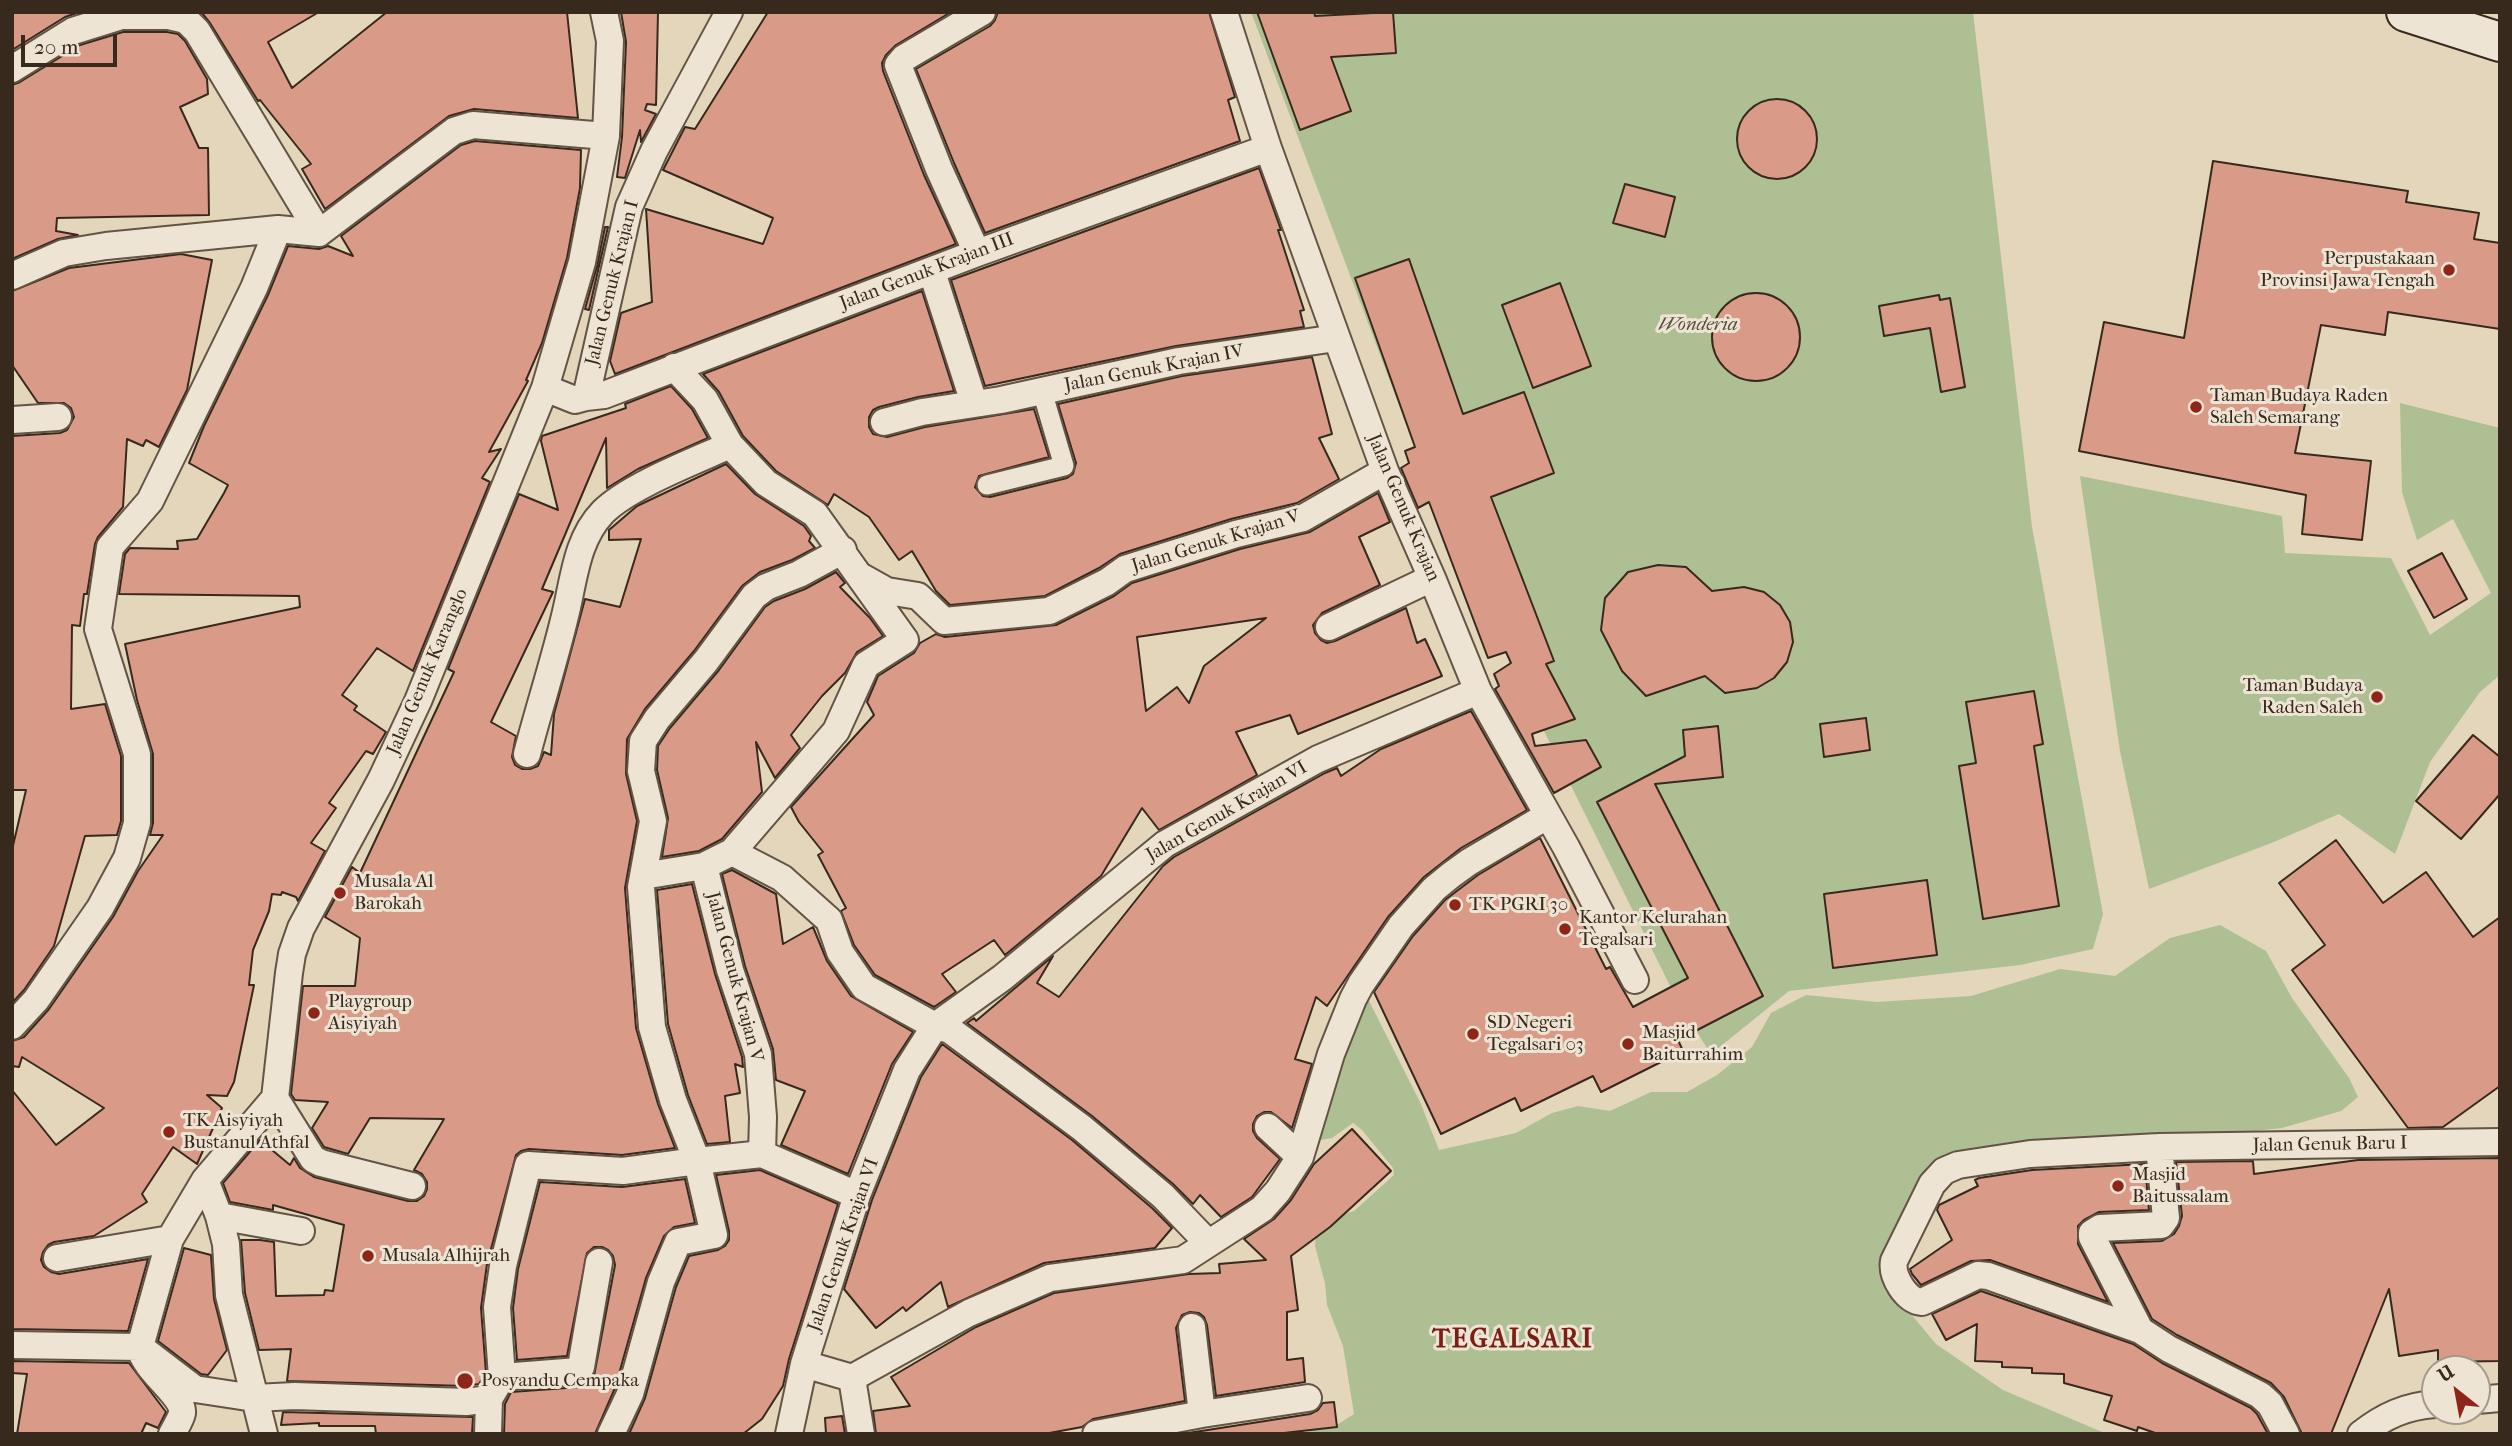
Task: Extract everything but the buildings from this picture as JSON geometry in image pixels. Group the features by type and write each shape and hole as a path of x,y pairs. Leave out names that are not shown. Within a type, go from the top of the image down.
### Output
{"main road":[{"path":"2406,12 2500,42"}],"street":[{"name":"Jalan Genuk Karanglo","path":"275,1098 291,963 301,928 382,780 566,394 582,262 606,136 610,41 604,12"},
{"name":"Jalan Genuk Krajan I","path":"566,394 629,207 654,150 729,12"},
{"path":"977,253 939,169 898,71 898,65 904,58 982,12"},
{"name":"Jalan Genuk Krajan","path":"1224,12 1268,148 1385,471 1478,691 1635,980"},
{"path":"12,69 73,31 121,16 152,13 186,20 197,31 319,233"},
{"path":"12,275 64,253 106,246 278,229 319,233 454,131 465,126 606,136"},
{"name":"Jalan Genuk Krajan III","path":"566,394 604,395 977,253 1268,148"},
{"path":"12,1026 36,1000 100,908 127,858 137,822 137,754 98,629 110,547 150,501 254,288 278,229"},
{"path":"932,272 974,403"},
{"name":"Jalan Genuk Krajan IV","path":"884,422 1179,361 1336,338"},
{"path":"674,367 705,400 730,445 766,483 815,514 861,576"},
{"path":"987,485 1064,466 1042,391"},
{"path":"12,420 58,417"},
{"path":"527,754 587,531 614,503 681,467 730,445"},
{"name":"Jalan Genuk Krajan V","path":"861,576 887,591 918,596 944,621 1049,611 1107,582 1125,569 1236,534 1303,518 1385,471"},
{"path":"611,1434 630,1394 661,1282 678,1242 714,1234 697,1161 673,1100 652,1027 642,903 643,876 653,821 641,772 643,741 657,719 706,661 754,596 766,587 843,550"},
{"name":"Jalan Genuk Krajan V","path":"643,876 705,866 732,852 836,731 866,665 905,640 861,576"},
{"path":"1329,627 1432,578"},
{"name":"Jalan Genuk Krajan VI","path":"789,1434 804,1364 857,1195 907,1070 935,1026 1002,978 1166,844 1318,759 1478,691"},
{"path":"804,1364 852,1378 969,1313 1051,1278 1183,1260 1262,1209 1278,1191 1300,1157 1331,1054 1353,999 1401,926 1434,889 1451,875 1547,816"},
{"path":"732,852 782,878 829,920 840,952 864,987 935,1026 950,1030 1082,1128 1163,1196 1208,1243"},
{"name":"Jalan Genuk Krajan V","path":"705,866 730,970 758,1054 763,1117 762,1154"},
{"path":"172,1434 182,1413 179,1400 147,1365 140,1347 170,1239 205,1180 275,1098 313,1159 412,1186"},
{"path":"1268,1127 1300,1157"},
{"name":"Jalan Genuk Baru I","path":"2140,1330 1988,1276 1978,1275 1922,1302 1915,1301 1892,1269 1894,1261 1924,1199 1944,1171 1958,1165 2030,1154 2160,1147 2500,1142"},
{"path":"2160,1147 2166,1218 2161,1225 2100,1228 2092,1233 2092,1237 2140,1330 2169,1349 2260,1395 2270,1404 2286,1434"},
{"path":"488,1434 496,1388 498,1307 503,1266 528,1165 623,1171 762,1154 857,1195"},
{"path":"205,1180 226,1244 229,1295 264,1434"},
{"path":"219,1216 301,1231"},
{"path":"57,1258 170,1239"},
{"path":"12,1345 140,1347 195,1389 254,1398 295,1396 466,1402 496,1388 578,1371 599,1262"},
{"path":"1192,1327 1202,1414"},
{"path":"852,1378 860,1434"},
{"path":"1096,1434 1308,1398"},
{"path":"2361,1434 2387,1416 2421,1405"}],"green space":[{"name":"Wonderia","path":"1251,12 1973,12 2032,527 2103,914 2093,949 2020,965 1789,991 1711,1054 1680,1006 1450,541"},
{"path":"2400,403 2500,428 2500,675 2480,692 2430,762 2395,854 2339,814 2269,844 2149,889 2120,751 2080,476 2282,516 2285,553 2391,558 2430,635 2491,593 2453,519 2417,540 2402,492"},
{"path":"2220,925 2266,951 2292,998 2349,1078 2358,1097 2341,1111 2282,1128 2228,1134 2030,1144 2008,1142 1962,1158 1907,1214 1905,1307 1936,1344 2003,1390 2107,1434 1296,1434 1335,1426 1354,1414 1343,1346 1327,1305 1325,1283 1315,1246 1316,1235 1354,1211 1394,1175 1393,1168 1353,1123 1332,1138 1320,1140 1319,1132 1333,1097 1341,1061 1367,997 1421,1104 1439,1150 1516,1133 1552,1113 1578,1106 1610,1111 1651,1092 1687,1092 1717,1075 1752,1047 1771,1013 1806,995 1877,1002 1971,996 2060,969 2115,976 2170,938"}],"place":[{"name":"Perpustakaan Provinsi Jawa Tengah","path":"2449,270"},
{"name":"Taman Budaya Raden Saleh Semarang","path":"2196,407"},
{"name":"Taman Budaya Raden Saleh","path":"2377,697"},
{"name":"Musala Al Barokah","path":"340,893"},
{"name":"TK PGRI 30","path":"1455,905"},
{"name":"Kantor Kelurahan Tegalsari","path":"1565,929"},
{"name":"Playgroup Aisyiyah","path":"314,1013"},
{"name":"SD Negeri Tegalsari 03","path":"1473,1034"},
{"name":"Masjid Baiturrahim","path":"1628,1044"},
{"name":"TK Aisyiyah Bustanul Athfal","path":"169,1132"},
{"name":"Masjid Baitussalam","path":"2118,1186"},
{"name":"Musala Alhijrah","path":"368,1256"},
{"name":"Posyandu Cempaka","path":"465,1381"}],"district":[{"name":"TEGALSARI","path":"1513,1341"}]}
